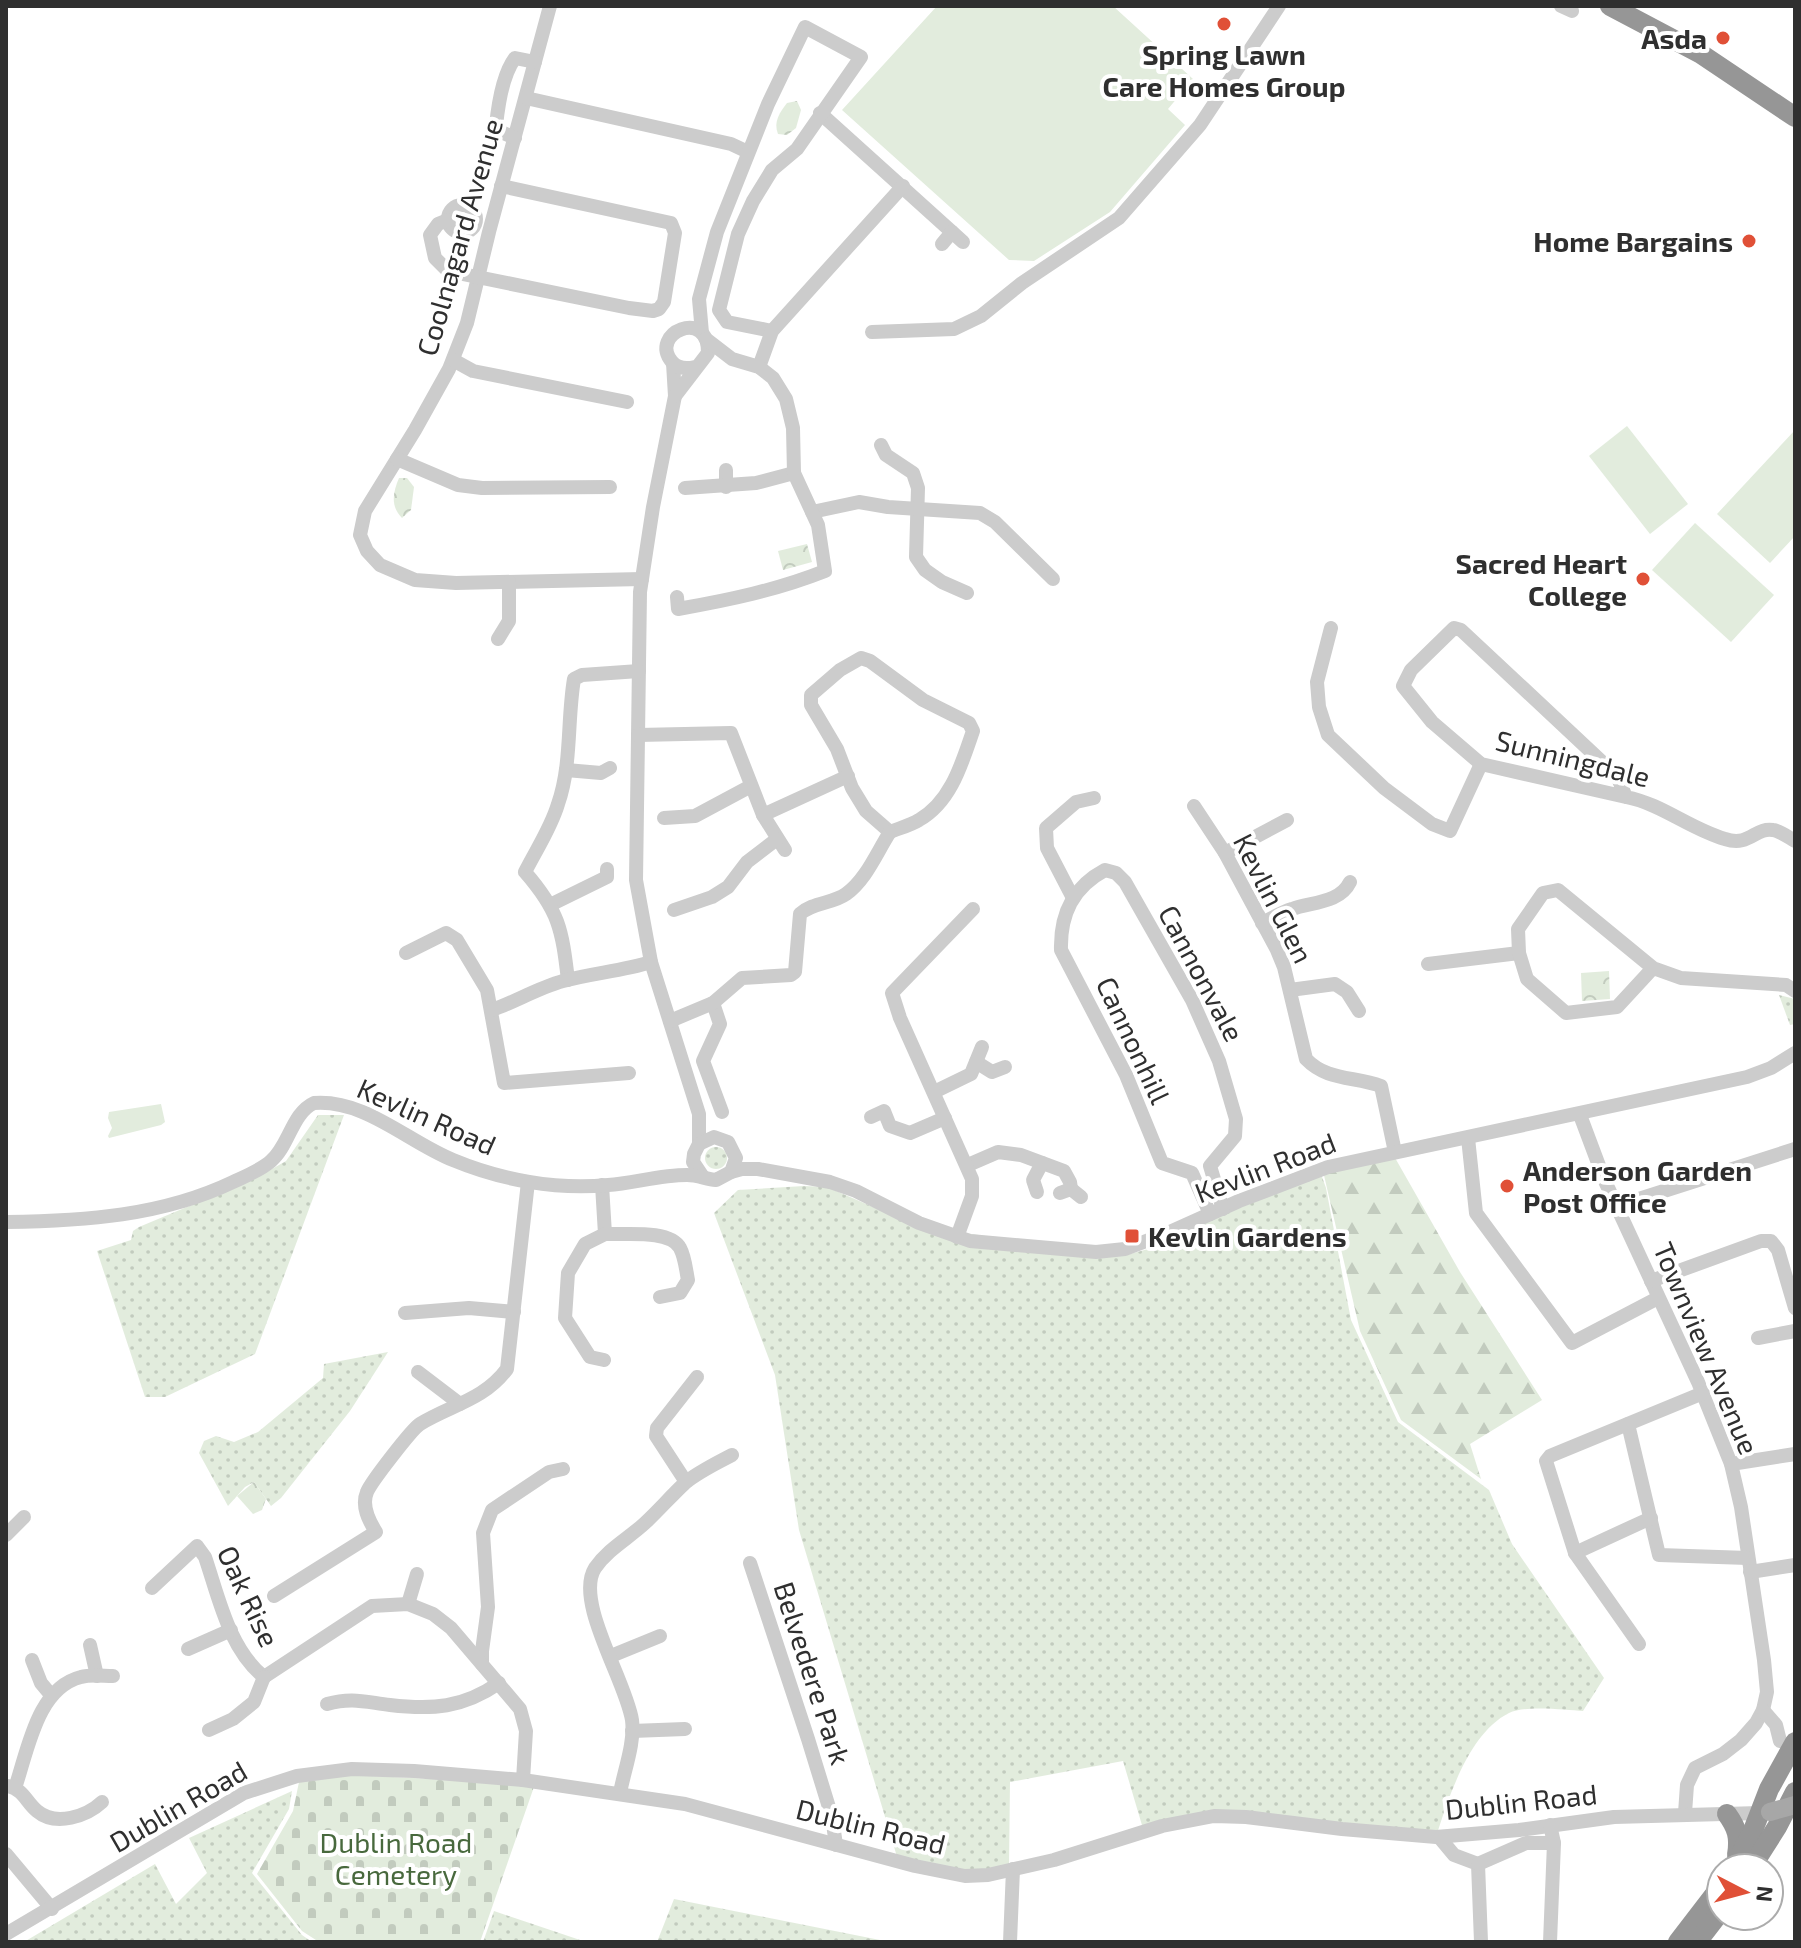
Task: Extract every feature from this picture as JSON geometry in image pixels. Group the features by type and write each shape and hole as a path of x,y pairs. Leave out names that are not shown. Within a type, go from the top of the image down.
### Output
{"highway":[{"path":"1610,6 1701,54 1795,117"},
{"path":"1746,1852 1765,1812 1769,1789 1787,1742"},
{"path":"1753,1852 1777,1827 1795,1792"},
{"path":"1727,1814 1737,1829 1740,1852"},
{"path":"1678,1942 1705,1907"}],"main road":[{"path":"1765,1812 1795,1805"}],"street":[{"name":"Coolnagard Avenue","path":"550,6 467,323 453,360 365,511 360,535 367,551 380,565 415,580 456,583 642,579"},
{"path":"872,332 954,329 981,316 1022,283 1119,218 1200,125 1279,6"},
{"path":"699,1114 735,1152 735,1165 731,1172 716,1180 703,1177 693,1162 699,1144 699,1114 651,962 636,880 642,579 675,396 668,341 699,299 717,232 748,152 805,27 861,57 797,149 772,170 738,234 719,310 727,322 772,331"},
{"path":"515,138 499,131 496,126 508,76 515,58 535,62"},
{"path":"526,98 705,137 748,152"},
{"path":"820,113 958,237 942,244"},
{"path":"448,220 438,224 430,235 435,258 448,271 629,308 659,309 664,302 675,233 671,223 501,186"},
{"path":"759,367 772,331 903,186"},
{"path":"675,396 708,353 699,299"},
{"path":"676,331 689,328 732,359 759,367 773,378 786,399 793,428 794,473 818,525 825,571 792,584 739,598 678,609 677,597"},
{"path":"673,363 682,368 732,359"},
{"path":"453,360 473,371 627,402"},
{"path":"881,445 886,455 913,473 918,488 916,557 925,570 967,593"},
{"path":"397,459 458,485 482,488 610,487"},
{"path":"726,470 726,487"},
{"path":"685,488 756,483 794,473"},
{"path":"812,512 859,502 980,513 995,522 1053,579"},
{"path":"498,639 509,621 509,582"},
{"path":"1331,628 1317,682 1319,707 1328,735 1384,788 1432,824 1450,831 1481,764"},
{"name":"Sunningdale","path":"1626,797 1617,776 1461,630 1454,628 1411,670 1403,686 1432,722 1481,764 1626,797 1642,800 1725,839 1744,841 1765,830 1775,830 1795,841"},
{"path":"670,1021 713,1003 742,978 791,975 795,972 800,914 807,908 844,896 856,886 890,832 920,820 942,803 973,731 969,723 923,700 870,661 861,658 840,670 811,695 811,705 837,749 866,811 890,832"},
{"path":"568,980 563,941 550,905 525,872 559,804 566,770 574,679 582,675 639,671"},
{"path":"638,735 731,733 763,815 781,844 747,862 728,887 712,897 674,910"},
{"path":"566,770 601,773 610,768"},
{"path":"763,815 848,776"},
{"path":"664,818 695,816 751,786"},
{"path":"1073,898 1047,848 1046,828 1076,802 1094,798"},
{"name":"Kevlin Glen","path":"1194,806 1225,853 1277,950 1306,1059 1317,1070 1335,1077 1362,1079 1381,1086 1395,1152"},
{"path":"1225,853 1290,818"},
{"path":"550,905 607,877 607,869"},
{"name":"Cannonvale","path":"1096,875 1111,870 1125,882 1192,1000 1219,1061 1236,1119 1235,1136 1210,1166 1217,1211"},
{"name":"Cannonhill","path":"1096,875 1077,890 1073,898 1060,930 1061,950 1126,1075 1162,1163 1192,1173 1217,1211"},
{"path":"1262,923 1290,909 1328,900 1350,890"},
{"path":"1653,968 1617,1007 1566,1013 1527,979 1519,953 1518,929 1543,893 1558,890 1653,968 1681,978 1786,985 1795,991"},
{"path":"957,1237 972,1196 972,1179 892,993 973,909"},
{"path":"406,953 446,933 457,940 487,990 504,1083 629,1073"},
{"path":"1428,964 1519,953"},
{"path":"492,1010 537,989 651,962"},
{"path":"1290,990 1335,984 1347,992 1362,1013"},
{"path":"713,1003 720,1024 703,1061 722,1112"},
{"path":"934,1092 971,1074 982,1047"},
{"name":"Kevlin Road","path":"731,1172 758,1169 830,1182 957,1237 993,1244 1096,1252 1125,1249 1316,1171 1753,1075 1795,1053"},
{"path":"976,1062 992,1072 1005,1067"},
{"name":"Kevlin Road","path":"6,1222 134,1214 201,1196 272,1161 288,1139 300,1113 314,1103 345,1106 456,1162 497,1176 528,1182 602,1185 675,1175 703,1177"},
{"path":"871,1117 884,1111 890,1126 910,1133 945,1118"},
{"name":"Townview Avenue","path":"1580,1115 1617,1206 1703,1393 1731,1464 1741,1507 1764,1660 1767,1692 1763,1710"},
{"path":"699,1144 718,1137"},
{"path":"1468,1138 1476,1213 1572,1343 1658,1298"},
{"path":"1617,1206 1795,1149"},
{"name":"Kevlin Road","path":"735,1152 758,1169"},
{"path":"968,1165 998,1152 1021,1155 1064,1171 1070,1182 1070,1193"},
{"name":"Kevlin Road","path":"675,1175 693,1162"},
{"path":"1037,1192 1033,1180 1042,1163"},
{"path":"274,1596 376,1532 367,1518 366,1492 415,1427 496,1384 507,1369 528,1182"},
{"path":"602,1185 605,1234"},
{"path":"604,1360 590,1357 565,1318 568,1273 585,1244 605,1234 671,1237 678,1244 688,1280 680,1293 660,1297"},
{"path":"1651,1281 1761,1241 1771,1241 1778,1250 1795,1308"},
{"path":"405,1313 469,1308 514,1312"},
{"path":"1758,1338 1795,1331"},
{"path":"418,1372 460,1404"},
{"path":"686,1482 656,1436 657,1428 697,1377"},
{"path":"1639,1644 1575,1553 1546,1461 1550,1456 1703,1393"},
{"path":"1628,1424 1657,1550 1662,1558 1749,1565 1795,1565"},
{"path":"1731,1464 1795,1454"},
{"path":"620,1793 632,1731 625,1694 591,1604 590,1579 595,1568 612,1549 640,1528 686,1482 732,1455"},
{"path":"482,1664 488,1607 483,1533 492,1510 549,1472 563,1469"},
{"path":"6,1535 24,1517"},
{"path":"1575,1553 1651,1518"},
{"name":"Oak Rise","path":"152,1588 197,1546 205,1557 231,1630 250,1666 264,1677"},
{"name":"Belvedere Park","path":"750,1563 832,1817 836,1845"},
{"path":"408,1604 417,1574"},
{"path":"209,1730 233,1719 254,1702 264,1677 372,1606 408,1604 433,1614 451,1628 520,1709 526,1731 523,1780"},
{"path":"188,1649 231,1630"},
{"path":"611,1656 660,1636"},
{"path":"90,1645 97,1676"},
{"path":"32,1660 41,1683 51,1695"},
{"path":"102,1802 89,1813 50,1818 33,1808 22,1792 10,1787 39,1718 55,1689 82,1677 113,1676"},
{"path":"327,1704 348,1698 429,1708 479,1697 499,1683"},
{"path":"1685,1813 1687,1785 1695,1768 1723,1754 1741,1740 1763,1710 1787,1742"},
{"path":"632,1731 685,1729"},
{"name":"Dublin Road","path":"6,1934 244,1793 325,1771 352,1769 523,1780 685,1804 965,1876 1054,1860 1162,1826 1214,1816 1439,1837 1614,1817 1765,1812"},
{"path":"1550,1825 1554,1843 1550,1942"},
{"path":"1439,1837 1454,1855 1478,1864 1526,1843 1554,1843"},
{"path":"6,1854 52,1909"},
{"path":"1478,1864 1481,1942"},
{"path":"1010,1942 1013,1869"}],"green space":[{"path":"937,6 1113,6 1193,79 1168,109 1185,125 1110,212 1034,261 1009,260 842,110"},
{"path":"797,101 801,110 796,128 787,135 778,134 776,125 780,114 787,103"},
{"path":"1627,426 1688,504 1650,534 1589,456"},
{"path":"1795,430 1795,536 1770,563 1717,514"},
{"path":"399,478 407,478 414,487 411,510 402,518 394,499"},
{"path":"1695,523 1774,595 1731,642 1652,570"},
{"path":"807,544 812,562 783,570 778,551"},
{"path":"1609,971 1610,999 1582,1001 1581,973"},
{"path":"1779,995 1795,999 1795,1024 1790,1025"},
{"path":"161,1104 165,1122 161,1125 109,1138 112,1128 109,1112"},
{"path":"318,1115 344,1115 255,1354 165,1397 145,1397 97,1251 131,1240 133,1231 139,1227 256,1178 286,1161"},
{"path":"716,1147 724,1150 727,1158 724,1166 716,1169 708,1166 705,1158 708,1150"},
{"path":"1394,1156 1460,1272 1542,1400 1470,1444 1481,1479 1401,1420 1360,1331 1323,1171"},
{"path":"1321,1174 1351,1320 1398,1422 1489,1490 1512,1544 1604,1678 1583,1711 1525,1709 1509,1713 1495,1722 1462,1767 1436,1837 1246,1817 1144,1832 1123,1761 1010,1782 1009,1867 988,1875 898,1860 799,1530 775,1375 714,1213 738,1190 827,1187 917,1226 1123,1256 1148,1249 1213,1218"},
{"path":"388,1352 350,1411 281,1498 271,1506 254,1482 245,1487 228,1506 199,1453 204,1441 216,1436 234,1442 258,1432 323,1378 324,1364"},
{"path":"254,1482 266,1499 262,1510 253,1514 237,1496"},
{"name":"Dublin Road Cemetery","path":"352,1775 535,1784 480,1942 319,1942 302,1931 257,1874 293,1811 299,1782"},
{"path":"292,1791 289,1809 252,1873 302,1935 312,1942 24,1942 155,1864 176,1904 207,1873 189,1838"},
{"path":"674,1899 890,1942 657,1942"},
{"path":"494,1911 586,1942 483,1942"}],"place":[{"name":"Spring Lawn Care Homes Group","path":"1224,24"},
{"name":"Asda","path":"1723,38"},
{"name":"Home Bargains","path":"1749,241"},
{"name":"Sacred Heart College","path":"1643,579"},
{"name":"Anderson Garden Post Office","path":"1507,1186"},
{"name":"Kevlin Gardens","path":"1132,1236"}]}
